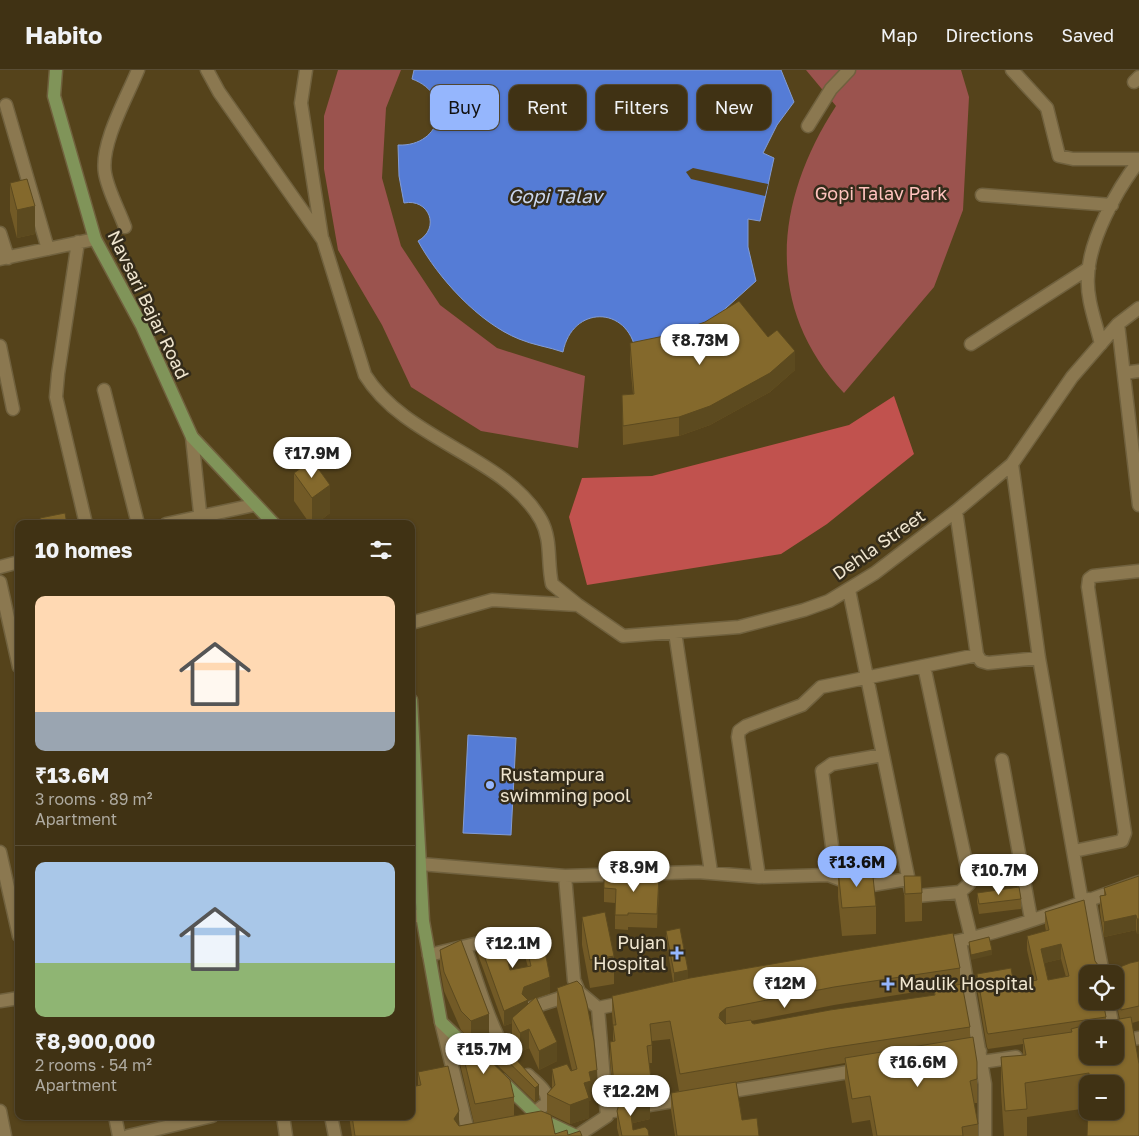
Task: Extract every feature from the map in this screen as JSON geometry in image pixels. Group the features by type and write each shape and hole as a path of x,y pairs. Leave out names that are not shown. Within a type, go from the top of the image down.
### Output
{"main road":[{"name":"Navsari Bajar Road","path":"56,70 54,96 95,238 142,326 192,437 270,520"},
{"path":"415,773 420,864 417,916 430,955 441,1022 481,1061"},
{"path":"494,1074 534,1119 577,1136"}],"street":[{"path":"125,227 105,173 104,159 108,142 138,70"},
{"path":"207,70 219,92 323,240"},
{"path":"306,70 301,103 323,240"},
{"path":"808,126 831,89 849,70"},
{"path":"1012,70 1047,108 1059,156 1073,159 1139,160 1112,206 1098,236 1089,268 1089,294 1101,344"},
{"path":"6,105 48,249"},
{"path":"982,195 1112,206"},
{"path":"0,233 4,259 95,238"},
{"name":"Dehla Street","path":"323,240 365,375 371,385 399,413 499,477 532,508 541,519 548,538 552,584 578,605 623,636 739,627 804,610 829,601 849,590 875,573 956,512 1012,464 1072,377 1118,324 1139,308"},
{"path":"78,242 56,397 85,520"},
{"path":"972,344 1089,268"},
{"path":"1118,324 1139,506"},
{"path":"0,346 13,409"},
{"path":"1124,373 1139,371"},
{"path":"104,390 137,520"},
{"path":"192,437 201,520 254,505"},
{"path":"1012,464 1039,658 1074,851 1101,965"},
{"path":"956,512 978,655 981,661 988,663 1039,658"},
{"path":"0,567 15,563"},
{"path":"1074,851 1122,841 1125,833 1088,587 1089,579 1093,576 1139,571"},
{"path":"0,582 15,649"},
{"path":"849,590 908,879 911,891 917,896 960,892 969,884 969,876 924,666"},
{"path":"415,622 492,600 578,605"},
{"path":"675,632 711,872"},
{"path":"759,877 738,737 739,731 746,726 802,705 821,687 978,655"},
{"path":"836,876 822,771 832,764 883,755"},
{"path":"1002,760 1031,919"},
{"path":"0,852 15,918"},
{"path":"420,864 565,876 711,872 759,877 836,876 849,884 860,887 908,879"},
{"path":"565,876 574,980 579,992 598,1008 607,1116 577,1136"},
{"path":"931,946 966,939 1031,919 1139,882"},
{"path":"960,892 966,939 969,992 987,1096 984,1136"},
{"path":"430,955 504,937"},
{"path":"465,947 502,1045 547,1095 547,1104 534,1119"},
{"path":"530,1008 579,992"},
{"path":"932,999 969,992"},
{"path":"598,1008 643,998"},
{"path":"0,1001 15,999"},
{"path":"441,1022 465,1135 486,1131"},
{"path":"1124,1040 1139,1038"},
{"path":"950,1056 1030,1055"},
{"path":"606,1112 872,1068"},
{"path":"0,1111 6,1136"},
{"path":"116,1120 119,1136"},
{"path":"128,1136 195,1120"},
{"path":"284,1120 286,1136"},
{"path":"332,1120 335,1136"}],"green space":[{"path":"338,70 401,70 386,108 382,178 401,246 440,305 497,348 585,376 578,448 481,431 411,387 382,325 338,250 324,169 324,116"},
{"name":"Gopi Talav Park","path":"806,70 961,70 969,97 963,210 934,287 844,393 818,360 800,325 790,289 787,252 790,215 800,178 816,142 836,106"}],"shaded area":[{"path":"894,396 914,454 827,524 781,554 587,585 569,517 582,478 652,476 849,425"}],"water":[{"name":"Gopi Talav","path":"414,70 781,70 794,102 777,125 763,153 774,158 760,221 748,219 748,247 756,281 716,317 676,339 636,352 631,337 622,326 612,319 600,317 588,319 577,326 568,337 563,352 524,341 504,332 475,311 461,298 437,270 418,241 429,229 429,215 420,205 404,203 399,176 398,145 413,143 425,138 432,130 499,130 499,85 430,85 430,92 425,86 412,79"},
{"name":"Rustampura swimming pool","path":"468,735 516,738 511,835 463,833"}],"pier":[{"path":"693,168 768,184 765,196 691,179 686,172"}],"building":[{"path":"27,179 35,206 17,210 10,183"},
{"path":"739,301 768,337 777,330 795,351 770,373 710,406 679,417 623,426 622,395 634,394 630,343 669,335 705,322"},
{"path":"312,460 330,485 312,498 294,473"},
{"path":"65,513 66,520 40,520 40,518"},
{"path":"872,867 876,906 842,908 838,869"},
{"path":"604,873 659,876 657,914 628,913 628,915 615,915 616,889 604,888"},
{"path":"904,876 921,876 922,893 905,894"},
{"path":"1139,876 1139,919 1137,919 1136,915 1104,922 1100,896 1106,895 1104,888"},
{"path":"1019,887 1021,899 979,904 977,893"},
{"path":"1084,900 1095,961 1098,965 1079,965 1079,1010 1105,1010 1106,1017 988,1034 977,974 1011,968 1014,985 1037,980 1027,936 1049,930 1045,912","holes":["1061,944 1069,976 1048,980 1041,949"]},
{"path":"605,912 614,956 590,960 582,917"},
{"path":"680,928 688,970 674,973 666,931"},
{"path":"500,931 510,970 531,966 526,945 543,941 550,977 524,987 522,994 528,1000 504,1011 477,936"},
{"path":"953,933 960,968 834,987 726,1008 720,1013 719,1018 725,1024 751,1020 754,1024 830,1010 935,995 934,989 962,984 970,1027 830,1048 680,1074 670,1021 650,1024 652,1045 647,1046 651,1079 614,1085 610,1042 615,1041 613,1025 616,1025 612,996 690,978"},
{"path":"989,937 992,950 971,955 969,942"},
{"path":"461,940 489,1014 471,1021 461,1011 444,972 440,950"},
{"path":"1139,961 1139,1006 1124,1009 1124,965"},
{"path":"577,981 582,986 587,1004 597,1070 589,1072 591,1081 584,1083 589,1098 570,1105 547,1094 555,1085 552,1069 567,1064 571,1071 577,1069 557,988"},
{"path":"536,997 557,1042 539,1051 529,1029 520,1033 512,1018"},
{"path":"1131,1017 1139,1064 1139,1136 1087,1136 1088,1120 1124,1120 1124,1075 1089,1075 1089,1073 1025,1083 1027,1109 1005,1111 1001,1057 1026,1055 1023,1039 1072,1032 1071,1029 1079,1027 1079,1065 1124,1065 1124,1020 1114,1020"},
{"path":"462,1033 470,1041 473,1050 476,1047 510,1080 514,1097 475,1104 458,1035"},
{"path":"496,1037 539,1085 535,1088 489,1043"},
{"path":"973,1037 977,1062 977,1079 970,1081 978,1124 962,1127 963,1136 877,1136 870,1096 852,1099 845,1058"},
{"path":"448,1066 459,1111 454,1119 459,1126 541,1111 551,1115 555,1134 567,1130 568,1135 580,1131 582,1136 355,1136 353,1120 415,1120 415,1086 421,1085 418,1072"},
{"path":"736,1082 742,1120 757,1118 759,1136 677,1136 671,1093"},
{"path":"649,1096 650,1102 633,1106 631,1115 633,1130 645,1127 648,1130 649,1136 622,1136 617,1111 620,1101"}],"place":[{"name":"Rustampura swimming pool","path":"490,785"},
{"name":"Pujan Hospital","path":"677,953"},
{"name":"Maulik Hospital","path":"888,984"}]}
